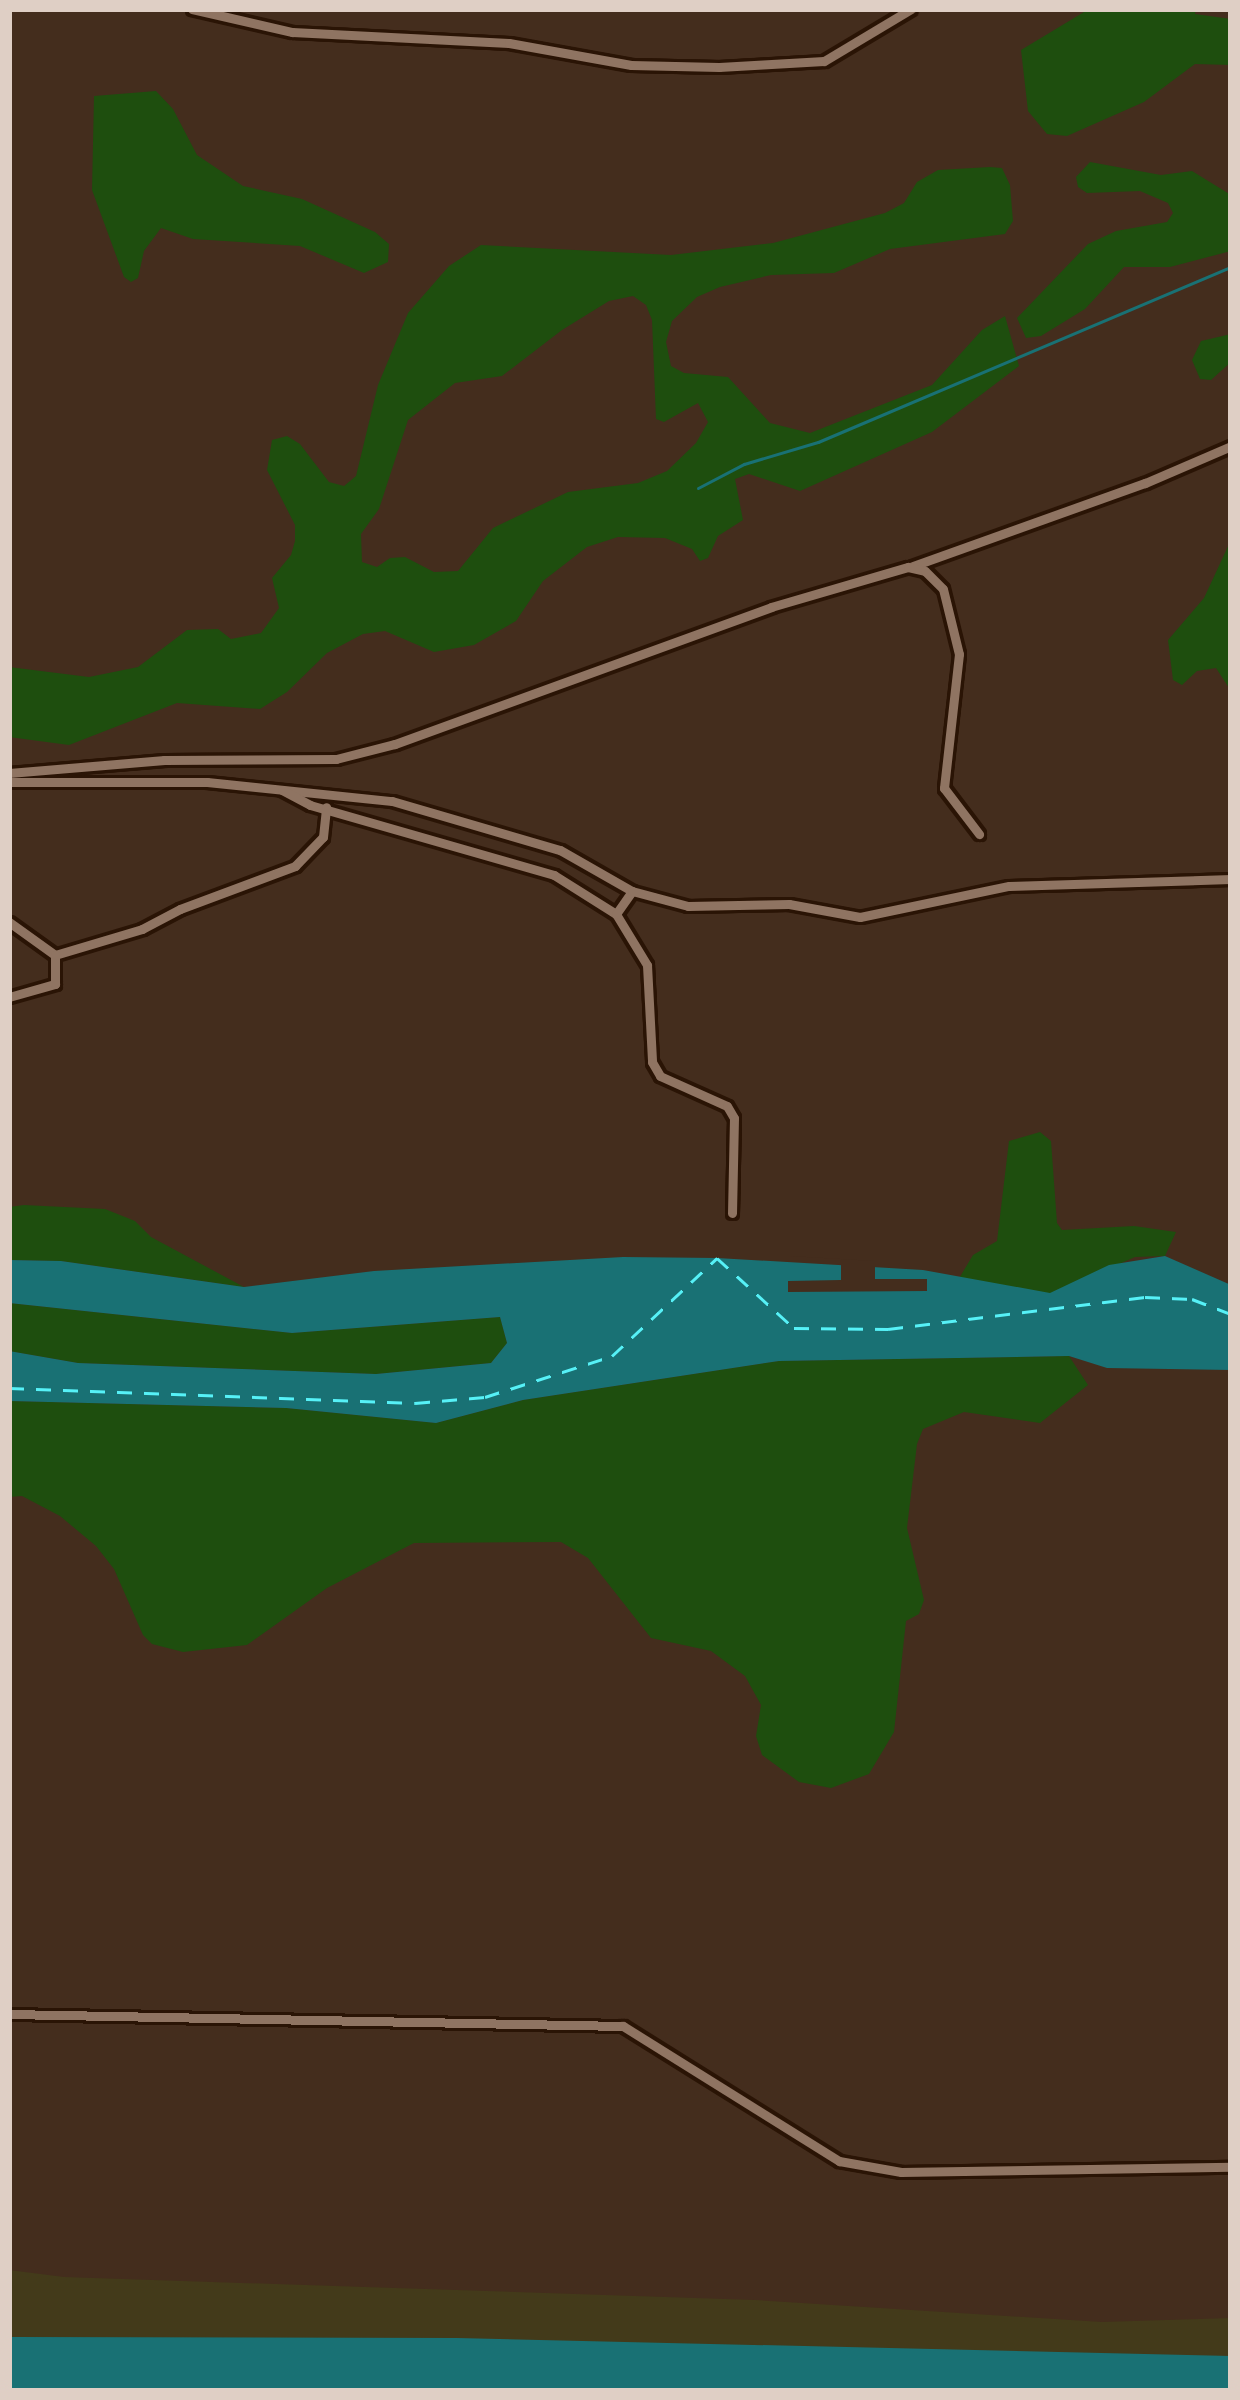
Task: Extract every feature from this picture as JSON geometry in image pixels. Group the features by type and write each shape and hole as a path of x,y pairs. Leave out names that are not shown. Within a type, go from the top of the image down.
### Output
{"street":[{"path":"192,9 292,32 509,43 632,65 719,67 824,61 910,9"},
{"path":"9,777 164,760 336,759 395,744 771,607 908,567 1145,483 1231,446"},
{"path":"908,567 925,571 943,590 959,654 944,788 980,834"},
{"path":"9,777 207,782 323,791 413,807 560,850 632,891 688,906 789,904 860,917 1009,886 1231,879"},
{"path":"282,790 554,875 616,914 646,965 652,1062 660,1076 671,1086 727,1106 734,1118 732,1213"},
{"path":"55,955 142,928 295,866 323,837 326,807"},
{"path":"616,914 632,891"},
{"path":"9,922 55,955"},
{"path":"9,997 55,984 55,955"},
{"path":"9,2014 623,2026 839,2161 901,2172 1231,2167"}],"green space":[{"path":"1089,9 1196,9 1195,14 1231,19 1231,65 1195,64 1144,102 1067,136 1047,134 1028,111 1021,50"},
{"path":"156,91 173,109 197,155 243,186 302,199 375,232 389,244 388,262 364,273 300,246 193,239 161,228 144,251 138,278 131,282 124,277 92,190 94,96"},
{"path":"1090,162 1161,175 1192,171 1231,195 1231,251 1170,267 1124,267 1085,309 1041,336 1026,338 1017,318 1088,244 1116,231 1167,222 1173,213 1168,203 1140,191 1087,193 1078,187 1076,177"},
{"path":"1002,168 1010,185 1013,221 1005,234 890,249 834,273 771,275 720,287 697,297 672,321 666,342 671,366 684,373 728,377 770,423 810,433 932,385 982,330 1005,316 1019,366 932,432 800,491 749,474 735,479 743,520 718,536 708,558 700,561 692,549 665,538 618,537 587,547 543,581 516,621 474,645 434,652 385,631 363,634 327,653 287,692 260,709 177,703 69,745 9,737 9,667 89,677 138,667 187,630 218,629 231,639 261,633 279,608 272,578 291,555 295,541 295,525 267,470 272,440 287,436 300,444 329,482 344,486 356,476 378,385 408,313 449,266 481,245 671,255 773,243 885,213 904,203 917,182 938,170","holes":["633,296 646,305 652,320 656,419 664,422 698,403 708,422 696,443 667,471 638,483 568,492 493,528 458,571 434,572 405,557 390,558 377,567 362,562 361,534 379,509 408,420 455,383 502,376 609,301"]},
{"path":"1231,334 1231,362 1211,380 1200,379 1192,360 1201,341"},
{"path":"1231,512 1231,691 1216,668 1197,671 1182,685 1173,680 1168,640 1204,598 1230,542"},
{"path":"1040,1132 1051,1141 1057,1223 1062,1230 1134,1226 1176,1232 1165,1256 1135,1257 1051,1294 958,1280 973,1255 997,1241 1009,1141"},
{"path":"9,1207 105,1209 135,1221 151,1237 244,1287 61,1261 9,1260"},
{"path":"9,1303 292,1333 500,1317 507,1343 491,1363 376,1374 78,1363 9,1351"},
{"path":"1069,1356 1088,1385 1040,1423 964,1412 923,1429 907,1528 924,1600 919,1614 906,1621 894,1732 869,1774 831,1788 799,1782 762,1755 756,1736 761,1705 745,1676 711,1651 651,1638 588,1558 561,1542 414,1543 327,1588 247,1645 183,1652 152,1644 143,1635 114,1569 96,1546 60,1516 22,1496 9,1497 9,1401 286,1408 436,1423 523,1400 779,1361"}],"sand":[{"path":"9,2270 64,2277 755,2300 1102,2322 1231,2318 1231,2391 9,2360"}],"water":[{"path":"1165,1256 1231,1285 1231,1370 1107,1368 1069,1356 779,1361 523,1400 436,1423 286,1408 9,1401 9,1351 78,1363 376,1374 491,1363 507,1343 500,1317 292,1333 9,1303 9,1260 61,1261 244,1287 374,1271 623,1257 717,1258 923,1270 1050,1293 1109,1265"},
{"path":"9,2337 457,2338 1231,2356 1231,2391 9,2391"}],"pier":[{"path":"789,1256 875,1261 875,1279 927,1279 927,1291 788,1292 788,1281 841,1280 841,1262 789,1262"}],"waterway":[{"path":"698,488 744,464 818,442 1231,267"}],"ferry route":[{"path":"9,1388 415,1403 485,1397 612,1356 717,1258 794,1328 888,1329 1145,1297 1192,1299 1231,1314"}]}
